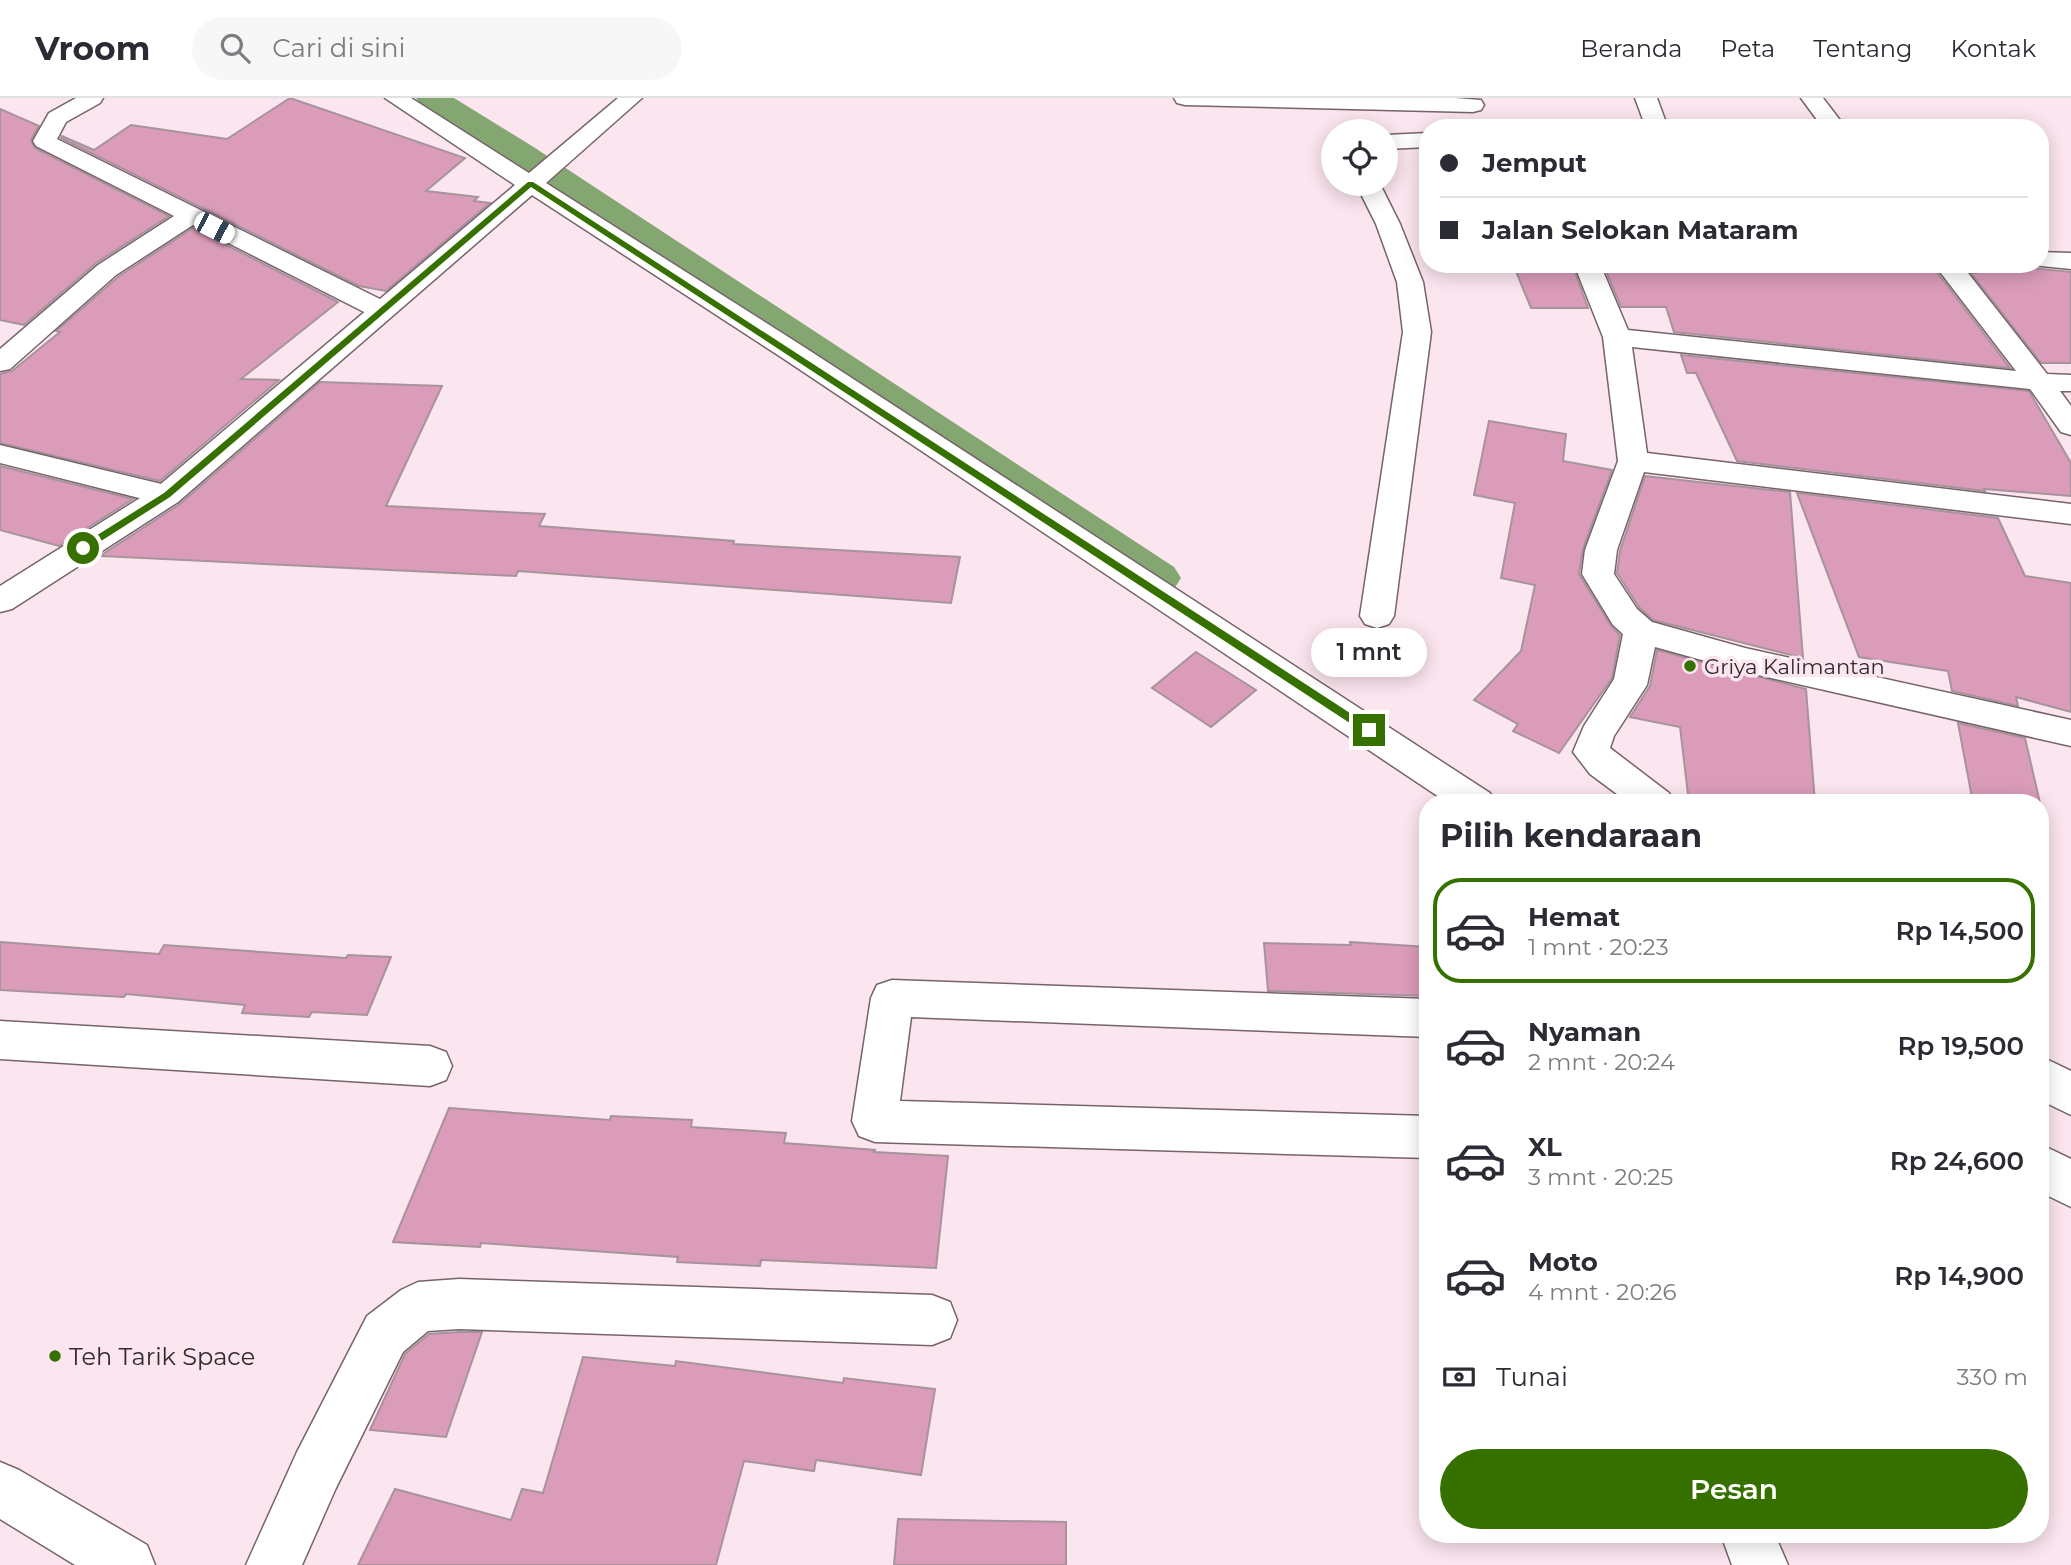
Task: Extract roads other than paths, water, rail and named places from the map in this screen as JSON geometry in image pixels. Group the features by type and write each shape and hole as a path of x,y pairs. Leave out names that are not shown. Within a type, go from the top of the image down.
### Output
{"street":[{"path":"92,98 57,118 44,141 381,310"},
{"path":"396,98 536,179 782,345 1463,794"},
{"path":"0,601 167,495 631,98"},
{"path":"1185,98 1476,101 1477,119"},
{"path":"1646,98 1654,119"},
{"path":"1812,98 1828,119"},
{"path":"1398,141 1419,140"},
{"path":"1374,196 1388,224 1410,282 1417,332 1377,616"},
{"path":"0,363 107,270 190,216"},
{"path":"2049,260 2071,261"},
{"path":"1591,273 1617,337 1633,461 1601,550 1598,574 1625,617 1640,631 1745,660 2071,733"},
{"path":"1954,273 1981,304 2071,426"},
{"path":"1617,337 2039,382 2071,383"},
{"path":"0,454 167,495"},
{"path":"1633,461 2071,513"},
{"path":"1640,631 1631,681 1617,708 1592,742 1591,752 1644,794"},
{"path":"1419,1018 892,998 875,1121 1419,1137"},
{"path":"0,1040 430,1066"},
{"path":"2049,1082 2071,1095"},
{"path":"2049,1172 2071,1185"},
{"path":"274,1565 316,1471 385,1334 418,1307 459,1304 932,1320"},
{"path":"0,1489 127,1565"},
{"path":"1751,1543 1760,1565"}],"waterway":[{"path":"432,98 520,153 1157,578"}],"place":[{"name":"Griya Kalimantan","path":"1690,666"},
{"name":"Teh Tarik Space","path":"55,1356"}]}
